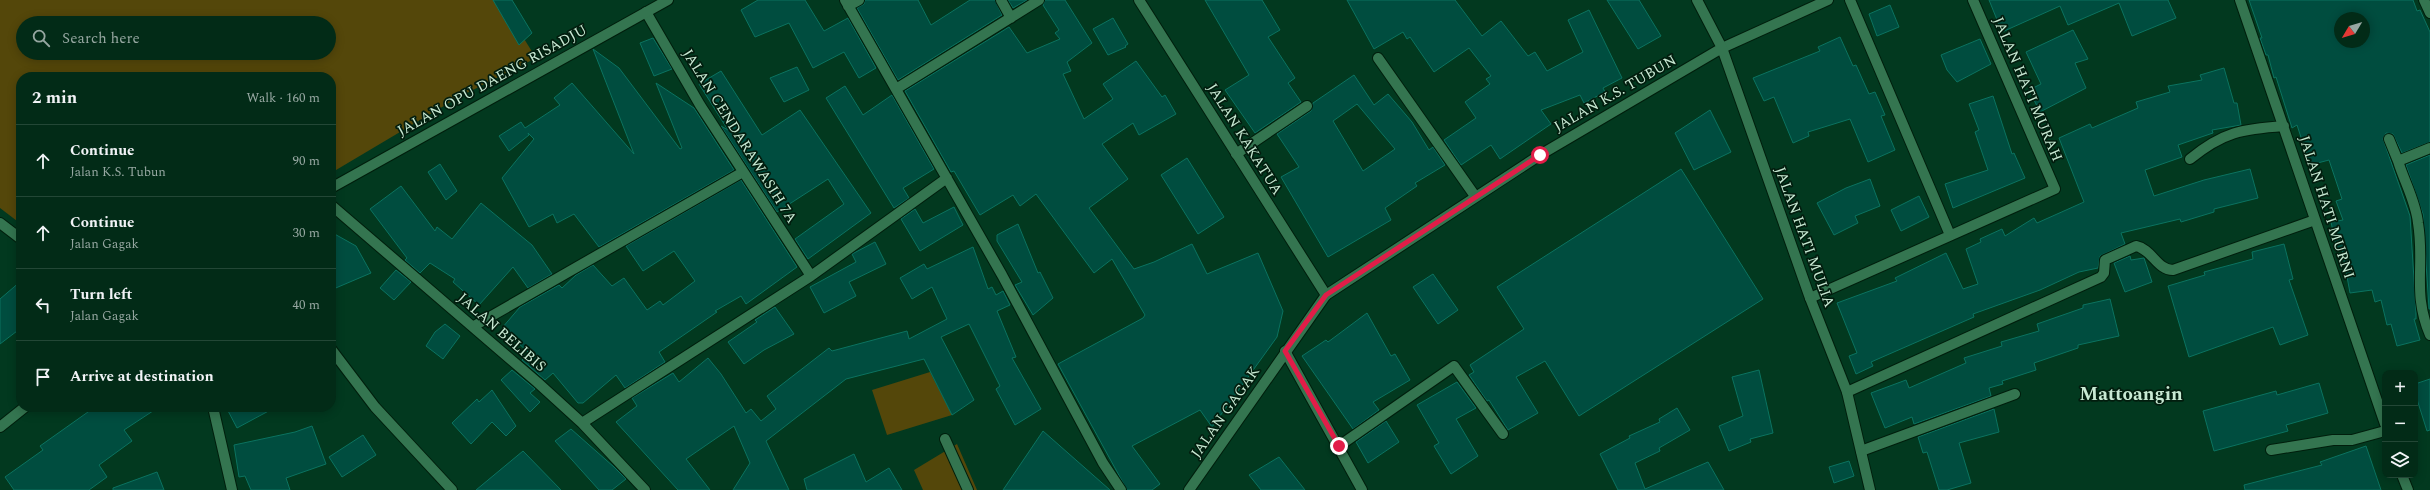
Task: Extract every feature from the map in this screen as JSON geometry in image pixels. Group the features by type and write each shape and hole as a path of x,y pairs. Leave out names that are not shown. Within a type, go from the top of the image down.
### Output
{"street":[{"name":"JALAN OPU DAENG RISADJU","path":"336,185 668,0"},
{"path":"859,0 847,3 1002,275 1103,463 1121,490"},
{"path":"1000,0 1010,18"},
{"path":"896,89 1039,0"},
{"name":"JALAN KAKATUA","path":"1139,0 1326,295"},
{"name":"JALAN HATI MULIA","path":"1697,0 1722,48 1810,298 1847,392 1870,490"},
{"name":"JALAN K.S. TUBUN","path":"1326,295 1475,196 1540,155 1722,48 1828,0"},
{"path":"1810,298 1950,235 1850,0"},
{"name":"JALAN HATI MURAH","path":"1950,235 2055,189 1973,0"},
{"name":"JALAN HATI MURNI","path":"2240,0 2382,415"},
{"path":"2424,0 2430,13"},
{"name":"JALAN CENDARAWASIH 7A","path":"646,12 700,105 811,276"},
{"path":"1378,58 1475,196"},
{"path":"1236,154 1307,106"},
{"path":"2190,160 2217,139 2239,131 2284,126"},
{"path":"2389,139 2398,161 2418,222 2421,258 2419,289 2425,323 2430,335"},
{"path":"2398,161 2430,148"},
{"path":"474,326 743,172"},
{"path":"582,423 811,276 947,178"},
{"name":"JALAN BELIBIS","path":"336,210 474,326 582,423 645,490"},
{"path":"1847,392 2101,277 2104,273 2105,260 2136,246 2147,251 2163,268 2173,270 2315,220"},
{"path":"0,223 16,235"},
{"name":"JALAN GAGAK","path":"1189,490 1285,351 1326,295"},
{"path":"1285,351 1339,446 1362,490"},
{"path":"336,355 375,406 452,490"},
{"path":"1339,446 1454,366 1503,434"},
{"path":"1861,451 2015,394"},
{"path":"0,427 19,412"},
{"path":"214,412 232,490"},
{"path":"2271,450 2324,442 2352,440 2382,432"},
{"path":"945,438 968,490"},
{"path":"2403,478 2408,490"}],"shaded area":[{"path":"0,0 500,0 536,58 459,97 336,170 336,72 16,72 16,220 0,208"},
{"path":"930,372 952,415 887,435 872,390"},
{"path":"957,444 977,490 923,490 914,470"}],"building":[{"path":"493,0 512,0 532,33 519,45"},
{"path":"758,0 805,0 824,31 848,18 876,68 859,78 844,52 813,68 789,23 755,37 741,10"},
{"path":"865,0 918,0 931,25 970,0 995,0 1002,15 898,80 857,8 864,4"},
{"path":"1008,0 1027,0 1013,8"},
{"path":"1045,0 1065,0 1092,43 1067,62 1071,71 1063,74 1084,119 1113,99 1103,84 1136,61 1162,97 1165,95 1176,114 1139,135 1133,123 1102,144 1128,179 1089,208 1134,269 1154,262 1192,244 1207,274 1258,253 1283,311 1277,337 1212,427 1200,410 1132,446 1160,484 1152,490 1127,490 1058,364 1143,318 1145,315 1112,259 1094,273 1036,194 1020,206 1013,195 980,215 954,171 951,172 905,91 1009,27 1027,53 1060,39 1055,33 1059,30 1043,5"},
{"path":"1205,0 1262,0 1280,30 1268,37 1295,78 1288,83 1301,102 1255,133 1225,90 1249,75"},
{"path":"1347,0 1455,0 1482,36 1501,21 1528,56 1535,52 1547,71 1583,52 1568,20 1589,10 1622,78 1603,88 1605,92 1584,103 1580,95 1541,110 1551,124 1500,159 1491,145 1461,165 1444,140 1476,118 1465,102 1490,84 1486,79 1491,76 1469,48 1434,72 1410,37 1407,39 1403,32 1374,49"},
{"path":"1607,0 1639,0 1661,36 1638,49"},
{"path":"1989,0 2168,0 2176,18 2132,36 2119,3 2068,25 2060,6 2002,32"},
{"path":"2249,0 2413,0 2417,11 2420,10 2430,32 2430,142 2402,153 2393,134 2386,133 2383,139 2410,216 2416,312 2416,319 2414,319 2420,340 2397,346 2391,324 2387,325 2381,300 2375,302 2372,290 2350,293 2342,249 2337,250 2331,222 2343,220 2336,201 2342,199 2329,160 2310,165 2297,125 2292,128 2276,77 2274,78 2268,55 2266,55 2260,38 2262,38"},
{"path":"1890,5 1899,27 1877,36 1869,14"},
{"path":"1113,18 1128,44 1125,46 1126,47 1108,55 1093,29"},
{"path":"2073,30 2088,59 2075,63 2086,88 2040,112 2029,90 2041,84 2026,52"},
{"path":"1840,37 1853,66 1856,65 1869,94 1875,92 1885,115 1881,116 1895,150 1868,162 1850,119 1808,132 1809,136 1793,143 1774,97 1764,101 1753,78 1820,51 1818,47"},
{"path":"653,38 672,69 654,76 640,43"},
{"path":"1980,39 1991,64 1957,82 1947,70 1941,55"},
{"path":"593,49 619,68 680,149 682,148 656,83 694,108 734,170 599,247 574,214 557,223 553,214 529,227 502,178 534,139 528,133 529,135 509,151 499,136 521,122 525,128 560,105 554,98 572,83 634,154"},
{"path":"797,67 809,90 784,102 770,78"},
{"path":"2224,68 2234,103 2237,103 2241,125 2212,130 2213,133 2178,145 2182,157 2145,170 2154,196 2204,180 2250,169 2258,198 2214,209 2214,212 2181,222 2180,219 2121,233 2125,244 2100,256 2098,268 2079,272 2040,290 1973,314 1974,317 1871,362 1873,366 1856,374 1849,356 1857,353 1837,303 1897,281 1895,278 1946,253 1963,289 1978,284 1966,249 1981,242 1980,239 2002,229 2005,236 2034,218 2037,223 2084,202 2059,138 2090,124 2092,128 2138,108 2136,102 2170,92 2168,86 2202,80 2200,75"},
{"path":"721,71 762,135 800,110 871,213 808,259 795,239 844,204 828,179 777,212 721,126 728,130 699,84"},
{"path":"1354,75 1374,105 1388,94 1412,122 1429,150 1433,147 1445,165 1415,183 1417,186 1385,208 1391,220 1328,257 1281,177 1299,167 1277,134 1311,111 1313,103","holes":["1357,104 1395,149 1363,171 1333,121"]},
{"path":"845,86 863,115 892,95 934,169 903,188 909,198 894,208 826,98"},
{"path":"1993,96 2012,154 2014,153 2025,178 1953,208 1945,184 1988,170 1975,132 1979,130 1969,104"},
{"path":"1710,110 1731,152 1694,170 1675,133"},
{"path":"2430,155 2429,309 2423,214 2406,165"},
{"path":"1187,158 1224,217 1198,234 1161,175"},
{"path":"440,164 457,191 446,200 428,172"},
{"path":"1681,169 1763,299 1579,416 1545,361 1516,377 1538,413 1508,430 1489,400 1487,401 1469,375 1474,372 1470,365 1524,329 1497,287"},
{"path":"1870,179 1880,206 1855,216 1858,223 1834,235 1817,203 1846,188"},
{"path":"741,180 797,267 746,304 741,296 715,311 717,312 659,352 665,362 625,388 616,375 583,403 578,403 553,373 545,380 522,360 529,353 502,328 520,307 559,285 562,288 576,275 593,265 612,286 624,278 647,310 660,301 663,305 695,281 674,251 643,271 626,246"},
{"path":"401,186 435,231 437,227 452,239 481,203 532,245 552,274 528,288 513,267 479,305 453,282 455,279 430,263 420,273 405,260 407,258 370,209"},
{"path":"1919,196 1929,217 1901,231 1891,210"},
{"path":"954,207 963,225 920,251 901,219 915,209 923,223"},
{"path":"1018,224 1038,273 1040,272 1053,298 1033,315 1015,285 1022,282 997,241 997,235"},
{"path":"336,235 356,246 371,273 336,288"},
{"path":"875,242 886,264 849,282 856,296 824,313 810,287 856,262 852,254"},
{"path":"2284,244 2293,279 2289,280 2308,335 2280,345 2273,327 2189,357 2168,286 2205,275 2204,272 2253,259 2252,252"},
{"path":"973,247 988,289 992,287 996,295 1003,291 1010,305 997,311 1016,357 1012,358 1041,409 1015,425 996,389 1000,386 969,324 941,337 974,400 952,415 924,359 846,379 766,441 789,490 733,490 750,463 734,426 686,459 710,490 678,490 616,422 637,406 632,398 673,373 679,382 708,358 721,374 746,413 751,409 761,421 776,409 767,396 829,348 832,351 907,331 909,339 947,319 932,287 912,299 900,278 924,264 927,269"},
{"path":"2130,256 2131,260 2144,258 2152,282 2125,292 2114,263"},
{"path":"396,270 411,282 394,300 380,288"},
{"path":"1433,274 1458,310 1438,324 1413,287"},
{"path":"16,285 16,332 0,344 0,299"},
{"path":"2110,299 2119,336 2078,345 2078,348 2034,363 2036,370 2002,381 2003,384 1989,388 1991,396 1914,424 1912,417 1885,428 1871,393 1906,380 1909,388 1966,363 1964,358 2002,346 2001,342 2039,331 2037,324 2083,308 2083,305"},
{"path":"775,307 794,334 764,350 744,364 728,342 757,322 755,320"},
{"path":"1367,313 1391,356 1395,354 1410,380 1373,402 1379,410 1353,429 1302,356 1326,340 1328,342"},
{"path":"445,324 460,336 443,359 426,346 435,332"},
{"path":"512,370 535,389 530,393 540,402 530,412 501,380"},
{"path":"1759,370 1773,433 1750,439 1751,442 1729,451 1719,426 1743,416 1732,377"},
{"path":"2430,379 2430,430 2427,431 2418,402 2418,383"},
{"path":"1457,382 1476,408 1456,419 1478,456 1451,474 1434,446 1439,443 1417,405"},
{"path":"2319,383 2328,413 2286,425 2288,431 2214,451 2203,411 2276,391 2277,395"},
{"path":"492,390 516,426 506,436 492,422 471,444 452,423 477,399 479,402"},
{"path":"1677,408 1690,430 1659,448 1660,451 1635,463 1645,489 1708,462 1724,490 1618,490 1600,454 1630,438 1629,436 1660,422 1659,419"},
{"path":"1994,409 1999,432 1959,443 1971,483 1947,490 1939,490 1927,452 1923,453 1918,437"},
{"path":"88,412 151,412 124,430 132,441 99,465 107,477 89,490 14,490 5,477 43,450 40,446"},
{"path":"229,412 267,412 237,428"},
{"path":"1386,421 1399,442 1368,463 1356,442"},
{"path":"312,426 326,464 286,478 290,490 251,490 245,476 239,477 234,445 295,432"},
{"path":"571,429 626,479 612,490 599,490 555,441"},
{"path":"1043,431 1110,490 1003,490"},
{"path":"363,435 376,455 342,477 329,457"},
{"path":"2366,446 2381,490 2245,490 2244,485 2322,465 2320,462"},
{"path":"523,451 561,490 476,490"},
{"path":"854,454 866,482 889,468 902,490 807,490 804,479"},
{"path":"1279,457 1305,490 1261,490 1249,475"},
{"path":"1849,461 1854,476 1834,483 1829,467"},
{"path":"157,472 164,490 113,490 113,488"}],"district":[{"name":"Mattoangin","path":"2131,393"}],"route":[{"path":"1339,446 1285,351 1326,295 1456,208 1540,155"}]}
